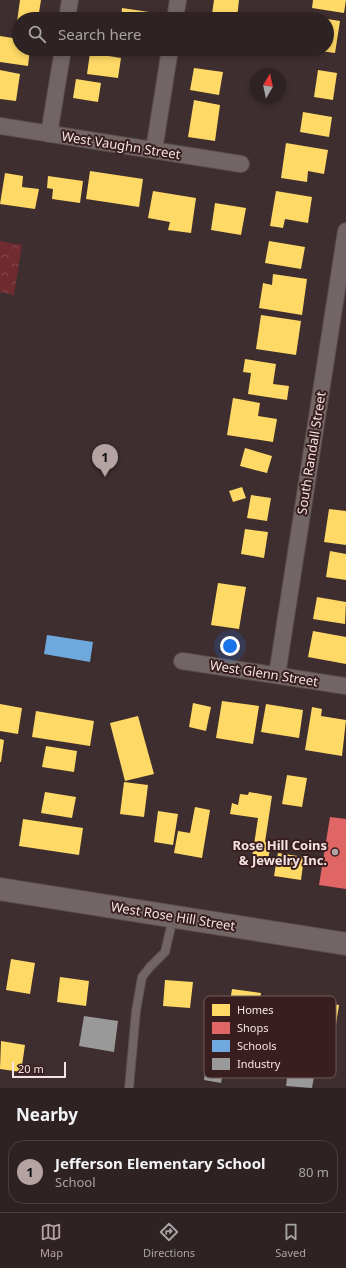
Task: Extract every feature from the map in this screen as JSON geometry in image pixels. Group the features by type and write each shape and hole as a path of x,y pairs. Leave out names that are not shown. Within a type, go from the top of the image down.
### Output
{"street":[{"path":"68,12 70,0"},
{"path":"176,12 178,0"},
{"path":"49,134 61,56"},
{"path":"154,150 169,56"},
{"name":"West Vaughn Street","path":"0,126 241,164"},
{"name":"South Randall Street","path":"277,675 346,231"},
{"name":"West Glenn Street","path":"182,661 346,686"},
{"name":"West Rose Hill Street","path":"0,888 346,944"}],"lane":[{"path":"129,1088 136,1011 142,977 150,966 165,952 174,916"}],"green space":[{"path":"0,241 22,245 14,295 0,292"}],"building: Homes":[{"path":"20,0 41,0 39,12 18,12"},
{"path":"214,0 239,0 238,12 212,12"},
{"path":"313,0 346,0 344,13 312,8"},
{"path":"122,8 149,12 122,12"},
{"path":"334,20 340,21 334,53"},
{"path":"0,36 12,38 12,56 29,56 28,66 0,62"},
{"path":"90,56 109,56 121,58 118,78 87,74"},
{"path":"194,68 223,72 219,95 190,90"},
{"path":"0,70 20,74 16,101 0,99"},
{"path":"318,70 337,73 333,100 314,97"},
{"path":"76,79 101,83 98,102 73,98"},
{"path":"194,100 220,105 215,141 188,137"},
{"path":"303,112 332,117 329,137 300,132"},
{"path":"286,143 328,150 324,174 308,171 307,182 281,178"},
{"path":"90,171 143,179 139,207 86,199"},
{"path":"5,173 23,176 22,187 39,189 35,209 0,204"},
{"path":"48,176 83,181 80,203 52,199 53,189 47,188"},
{"path":"153,191 196,198 191,233 168,230 170,222 148,218"},
{"path":"276,191 312,197 308,223 285,219 283,228 270,226"},
{"path":"215,203 246,208 241,235 211,230"},
{"path":"269,241 305,247 301,269 265,263"},
{"path":"273,274 307,279 302,315 259,308 263,283 272,285"},
{"path":"261,315 301,321 296,355 256,349"},
{"path":"245,359 276,364 273,384 289,386 287,400 248,394 251,373 243,372"},
{"path":"233,398 260,403 258,416 277,419 273,442 227,435"},
{"path":"245,448 272,456 267,473 240,466"},
{"path":"242,487 246,498 233,502 229,491"},
{"path":"251,495 271,498 267,521 247,518"},
{"path":"329,509 346,511 346,545 324,542"},
{"path":"245,529 268,532 264,558 241,554"},
{"path":"330,551 346,554 346,580 326,577"},
{"path":"218,583 246,587 239,629 211,625"},
{"path":"317,597 346,602 345,624 313,619"},
{"path":"313,631 346,637 346,664 308,657"},
{"path":"222,701 259,706 253,744 216,738"},
{"path":"193,703 211,707 206,731 189,727"},
{"path":"0,704 22,708 18,734 0,731"},
{"path":"266,704 303,710 299,738 261,732"},
{"path":"312,707 322,709 321,716 346,720 342,756 305,750"},
{"path":"36,711 94,721 90,746 32,737"},
{"path":"138,716 154,774 125,781 110,723"},
{"path":"0,739 4,740 1,762 0,762"},
{"path":"46,746 77,751 74,772 42,767"},
{"path":"287,775 307,778 302,807 282,804"},
{"path":"124,782 148,785 144,817 120,814"},
{"path":"45,792 76,797 72,818 41,813"},
{"path":"249,792 272,796 265,842 271,843 268,860 252,858 258,818 230,814 232,803 238,805 240,794 248,795"},
{"path":"195,807 210,810 202,858 174,853 178,831 190,833"},
{"path":"158,811 178,814 173,845 154,842"},
{"path":"23,819 83,828 79,855 19,846"},
{"path":"278,853 304,857 301,880 274,876"},
{"path":"11,959 35,963 30,994 6,990"},
{"path":"60,977 89,981 86,1006 57,1002"},
{"path":"165,980 193,982 190,1008 163,1006"},
{"path":"232,989 261,993 261,996 231,996"},
{"path":"336,1005 339,1005 336,1024"},
{"path":"1,1041 25,1045 21,1072 0,1069"}],"building: Shops":[{"name":"Rose Hill Coins & Jewelry Inc.","path":"330,817 346,819 346,889 319,885"}],"building: Schools":[{"path":"47,635 93,642 90,662 44,654"}],"building: Industry":[{"path":"84,1016 118,1021 114,1052 79,1046"},
{"path":"204,1078 222,1078 221,1083 204,1080"},
{"path":"287,1078 314,1078 312,1088 286,1086"}],"place":[{"name":"Jefferson Elementary School","path":"105,477"},
{"name":"Rose Hill Coins & Jewelry Inc.","path":"335,852"}]}
